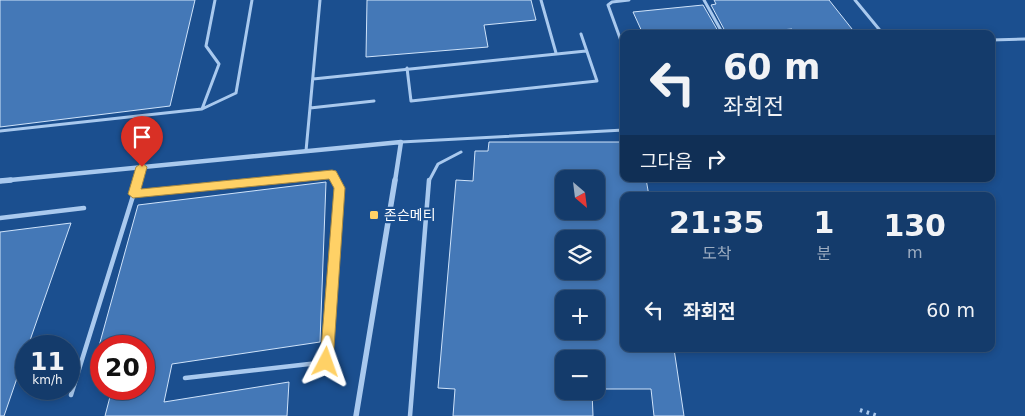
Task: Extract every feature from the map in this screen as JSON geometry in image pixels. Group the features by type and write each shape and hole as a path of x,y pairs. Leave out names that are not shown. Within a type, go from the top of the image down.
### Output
{"street":[{"path":"0,181 401,142 356,416"}],"lane":[{"path":"202,109 218,64 206,46 215,0"},
{"path":"0,131 202,109 236,93 252,0"},
{"path":"306,151 320,0"},
{"path":"541,0 556,53"},
{"path":"620,37 608,5 612,2 629,0"},
{"path":"704,0 721,30"},
{"path":"855,0 880,30"},
{"path":"407,68 411,101 597,81 581,34"},
{"path":"995,40 1025,39"},
{"path":"313,79 586,51"},
{"path":"310,108 374,101"},
{"path":"401,142 620,130"},
{"path":"410,416 429,180 438,164 461,152"},
{"path":"80,367 142,167"},
{"path":"133,194 332,174 340,188 326,362 185,378"},
{"path":"0,218 84,208"}],"path":[{"path":"860,410 878,416"}],"building":[{"path":"0,0 195,0 170,106 0,127"},
{"path":"367,0 531,0 536,20 484,25 488,47 366,57"},
{"path":"714,0 829,0 853,30 724,30 711,5 716,4"},
{"path":"703,5 717,30 641,30 633,12"},
{"path":"489,142 620,142 620,182 647,182 648,192 620,192 620,352 674,352 684,416 654,416 651,389 605,389 605,350 555,350 555,400 592,400 593,416 453,416 455,389 438,388 456,180 473,181 475,151 488,151"},
{"path":"326,182 320,342 172,364 164,402 289,382 287,416 105,416 109,400 155,400 155,335 102,335 138,205"},
{"path":"71,223 32,335 15,335 15,384 4,416 0,416 0,232"}],"place":[{"name":"존슨메티","path":"374,215"}],"route":[{"path":"142,167 133,194 332,174 340,188 326,362"}]}
